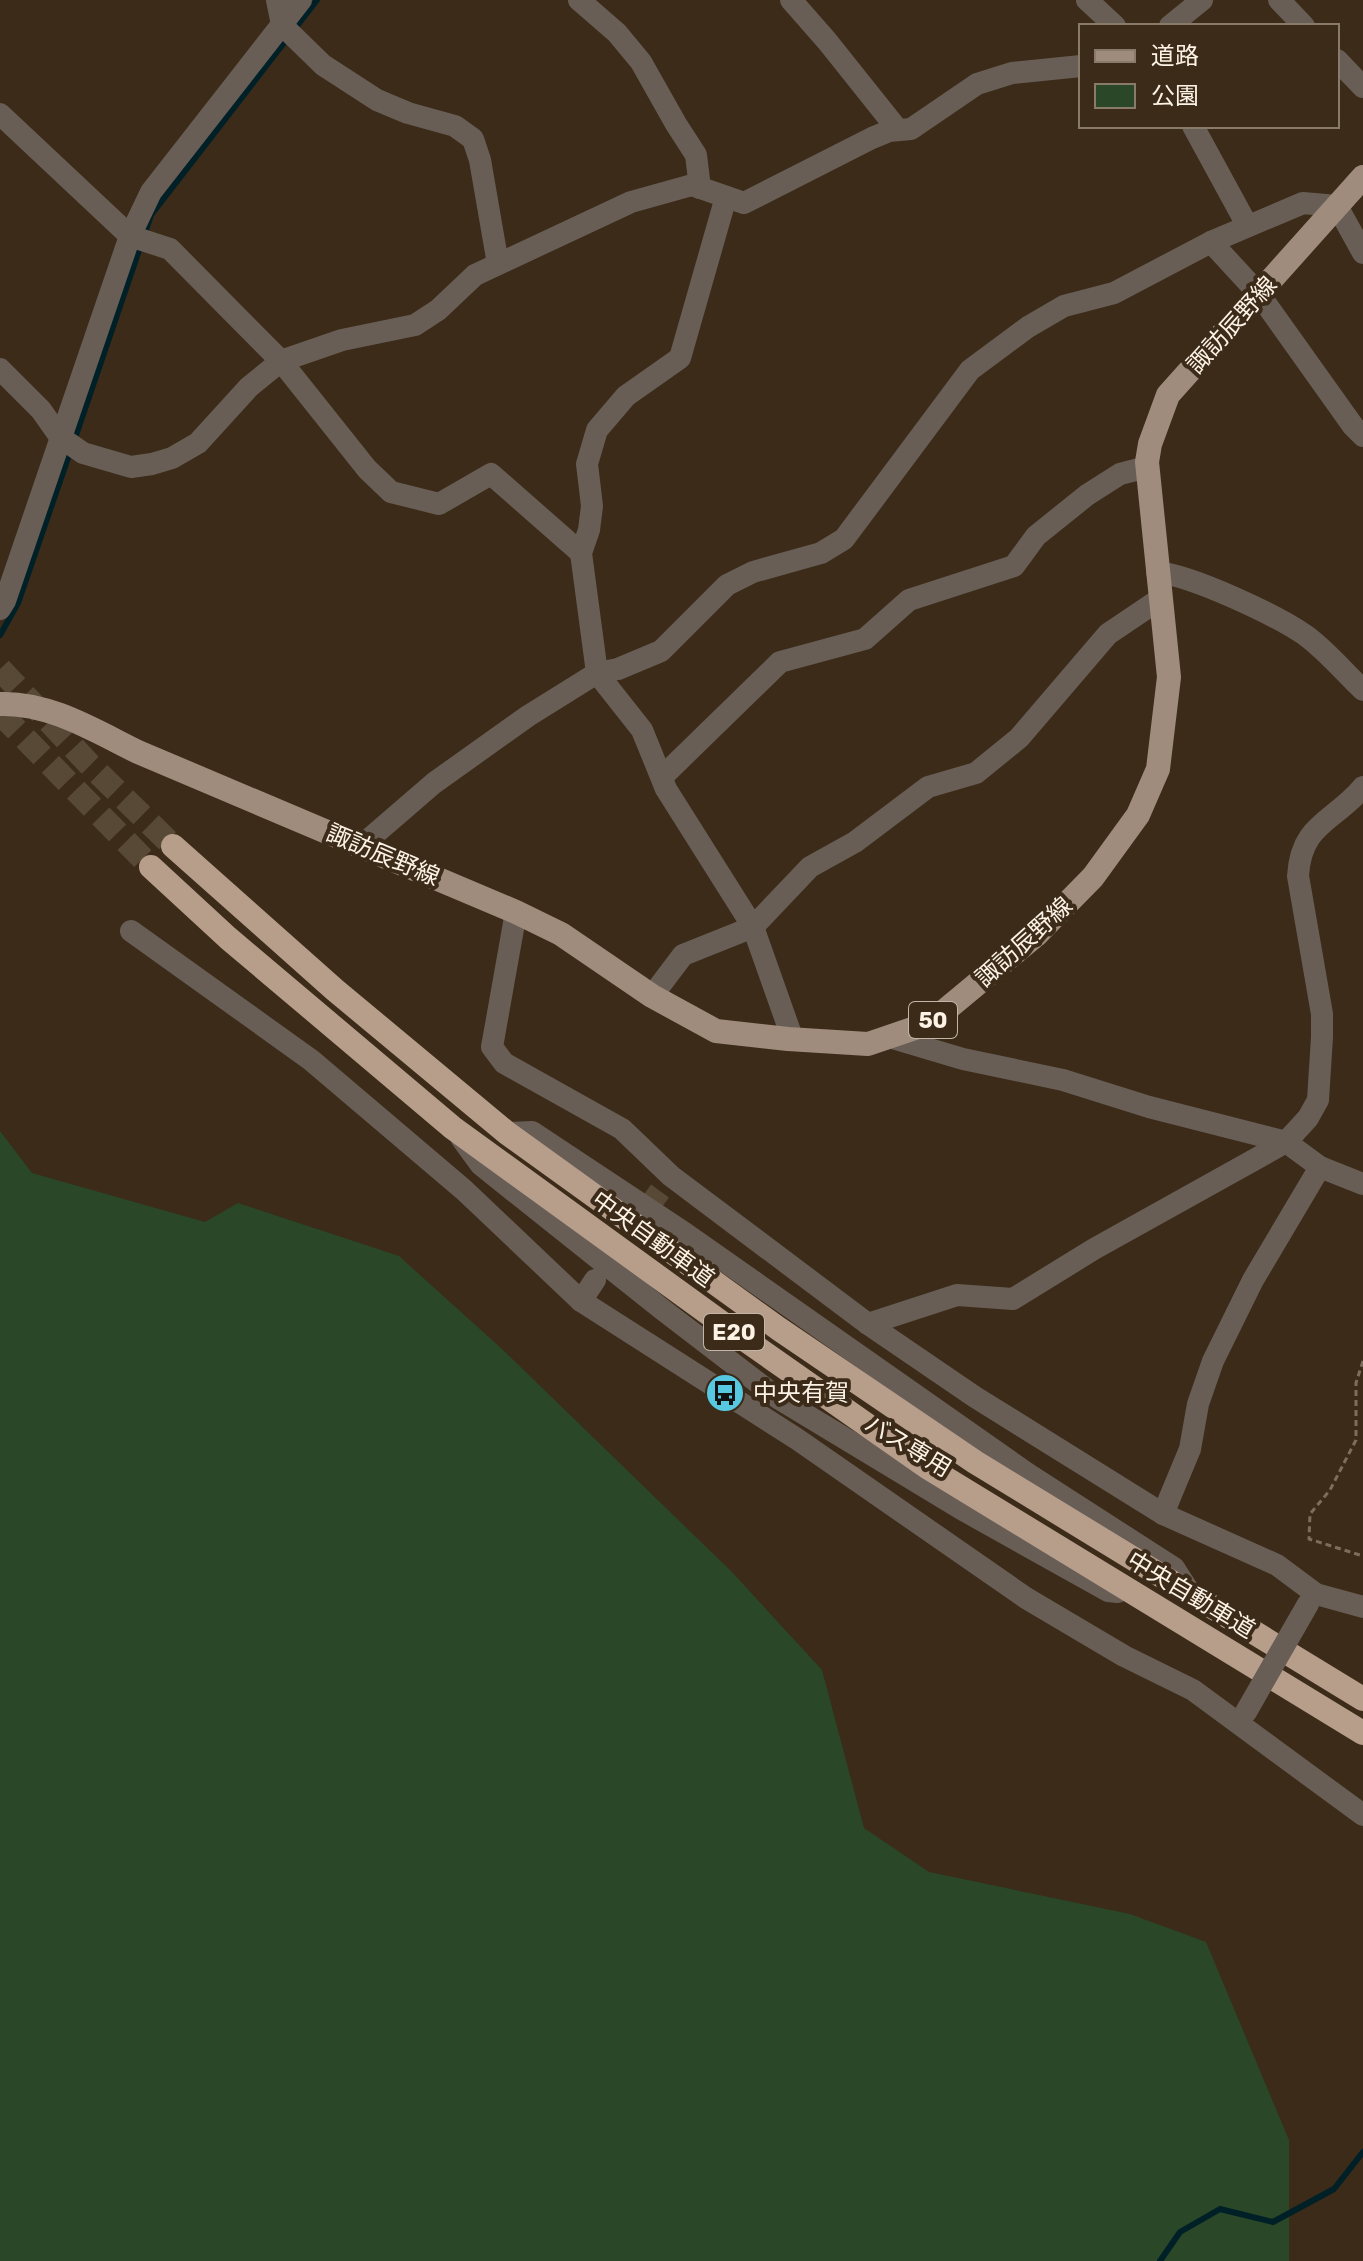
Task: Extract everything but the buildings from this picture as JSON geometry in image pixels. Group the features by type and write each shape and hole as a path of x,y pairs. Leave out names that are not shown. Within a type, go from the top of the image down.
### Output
{"highway":[{"name":"中央自動車道","path":"173,846 323,980 507,1133 779,1329 975,1462 1363,1699"},
{"name":"中央自動車道","path":"151,867 228,938 453,1128 724,1325 927,1467 1363,1733"}],"main road":[{"name":"諏訪辰野線","path":"0,704 20,704 79,722 138,752 516,912 561,934 652,996 716,1031 793,1040 868,1044 930,1023 1036,935 1093,877 1138,815 1158,769 1169,677 1147,467 1150,444 1168,395 1363,177"}],"street":[{"path":"277,0 282,25 323,65 377,100 408,113 455,126 473,139 480,160 498,264"},
{"path":"0,609 130,236 151,192 301,0"},
{"path":"579,0 617,33 641,62 696,155 700,188"},
{"path":"791,0 898,130"},
{"path":"1087,0 1113,24"},
{"path":"1172,24 1202,0"},
{"path":"1279,0 1302,24"},
{"path":"1339,62 1363,87"},
{"path":"0,369 41,410 60,437 83,453 131,467 172,458 198,443 249,387 281,361 342,340 415,325 438,310 475,275 631,202 692,185 744,203 872,138 911,129 977,84 1012,73 1079,66"},
{"path":"0,114 130,236 170,249 281,361 367,469 391,492 439,504 491,474 581,553"},
{"path":"1194,128 1247,225"},
{"path":"726,197 680,358 626,396 597,430 587,464 592,506 589,530 581,553 597,673 642,730 666,789 753,927 793,1040"},
{"path":"361,846 434,783 528,716 597,673 618,669 661,651 727,585 753,572 821,553 844,539 970,370 1028,327 1064,306 1114,293 1211,242 1303,203 1337,206 1363,253"},
{"path":"1211,242 1259,294 1363,436"},
{"path":"662,777 780,662 865,639 909,600 1014,566 1036,536 1087,495 1120,474 1147,467"},
{"path":"1157,572 1178,575 1269,615 1305,635 1363,690"},
{"path":"652,996 683,955 753,927 810,867 855,842 928,787 976,773 1019,738 1108,634 1160,599"},
{"path":"868,1324 957,1295 1013,1299 1094,1249 1286,1142 1308,1118 1318,1100 1322,1037 1322,1014 1298,876 1299,855 1322,822 1354,798 1363,787"},
{"path":"516,912 492,1047 504,1063 622,1129 665,1184 975,1397 1163,1514 1277,1565 1312,1599 1363,1607"},
{"path":"131,931 311,1060 464,1190 581,1301 797,1439 1026,1598 1124,1656 1243,1717 1363,1815"},
{"path":"889,1037 963,1059 1063,1080 1149,1107 1286,1142 1320,1167 1363,1184"},
{"path":"1163,1514 1190,1449 1198,1404 1213,1361 1253,1280 1320,1167"},
{"path":"581,1301 595,1280"},
{"path":"1243,1717 1312,1599"}],"path":[{"path":"1363,1361 1356,1383 1356,1440 1330,1490 1310,1514 1309,1539 1363,1556"}],"green space":[{"path":"0,1131 32,1173 205,1222 238,1203 399,1256 502,1349 732,1572 822,1670 864,1828 929,1872 1130,1914 1206,1942 1289,2140 1289,2261 0,2261"}],"waterway":[{"path":"74,441 151,215 317,0"},
{"path":"0,635 18,603 70,452"},
{"path":"1160,2261 1180,2232 1220,2209 1273,2222 1334,2189 1363,2152"}],"tunnel":[{"path":"0,669 89,764 173,846"},
{"path":"0,713 151,867"},
{"path":"610,1260 660,1191"}],"place":[{"name":"中央有賀","path":"725,1393"}]}
